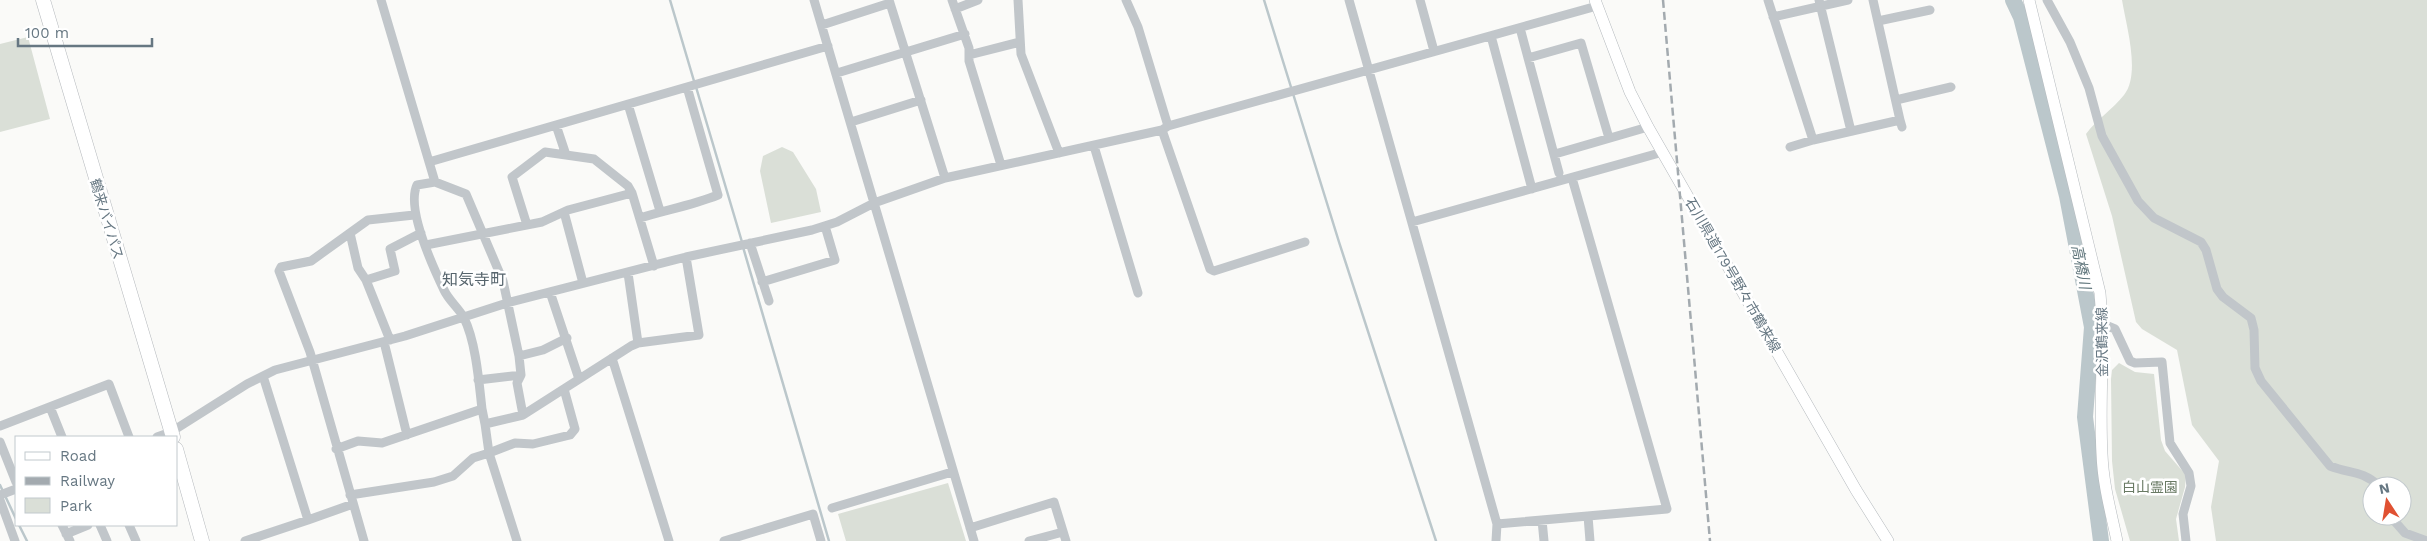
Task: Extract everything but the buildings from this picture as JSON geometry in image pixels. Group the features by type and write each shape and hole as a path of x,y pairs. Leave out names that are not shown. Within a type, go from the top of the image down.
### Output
{"highway":[{"name":"鶴来バイパス","path":"43,0 172,434"},
{"path":"178,463 181,485 202,541"}],"main road":[{"name":"金沢鶴来線","path":"2029,0 2100,293 2103,324 2102,456 2105,487 2117,541"},
{"name":"石川県道179号野々市鶴来線","path":"1596,3 1630,92 1648,127 1851,482 1888,541"}],"street":[{"path":"381,0 435,182"},
{"path":"814,0 837,73 952,472 974,541"},
{"path":"978,0 953,4 969,48 969,61 1001,165"},
{"path":"1018,0 1022,54 1058,153"},
{"path":"1126,0 1138,27 1165,128 1210,269 1214,271 1305,242"},
{"path":"1349,0 1497,524 1496,541"},
{"path":"1420,0 1434,51"},
{"path":"1768,0 1813,140"},
{"path":"1773,16 1819,3 1848,0"},
{"path":"1790,146 1851,131 1901,124 1873,0"},
{"path":"2047,0 2070,42 2089,88 2102,136 2138,201 2154,218 2201,242 2206,250 2217,289 2223,297 2251,318 2254,330 2256,368 2261,381 2330,466 2342,471 2357,472 2366,476"},
{"path":"822,25 890,2 945,178"},
{"path":"172,434 247,384 275,370 387,341 507,303 686,257 825,226 874,203 945,178 1094,146 1165,128 1520,28 1596,3"},
{"path":"1819,3 1851,131"},
{"path":"1878,21 1930,10"},
{"path":"1520,28 1560,172"},
{"path":"837,73 964,34"},
{"path":"1491,36 1532,189"},
{"path":"969,55 1020,42"},
{"path":"1528,58 1581,43 1608,138"},
{"path":"429,162 828,46"},
{"path":"640,218 682,205 695,204 718,195 693,86"},
{"path":"1896,100 1951,88"},
{"path":"851,122 921,100"},
{"path":"628,104 660,212"},
{"path":"556,125 566,155"},
{"path":"1555,154 1648,127"},
{"path":"1094,146 1138,294"},
{"path":"526,225 512,176 545,152 594,159 628,186 632,193 654,266"},
{"path":"1412,222 1663,152"},
{"path":"1497,524 1667,509 1572,178"},
{"path":"517,541 489,453 478,380 464,318 444,292 414,215 412,194 416,185 435,182 466,194 503,281 521,375 517,383 524,415"},
{"path":"426,245 542,222 564,212 632,193"},
{"path":"564,212 583,284"},
{"path":"364,541 310,352 279,271 281,267 311,261 368,220 414,215"},
{"path":"762,282 835,260 825,226"},
{"path":"350,233 358,268 366,280 387,341 407,435"},
{"path":"366,280 395,271 390,249 421,233"},
{"path":"750,244 769,301"},
{"path":"485,424 524,415 612,358 638,344 699,335 686,257"},
{"path":"628,273 638,344"},
{"path":"550,292 567,338 579,379"},
{"path":"2103,324 2115,329 2130,361 2135,363 2162,362 2170,442 2189,473 2191,486 2183,514 2186,541"},
{"path":"518,356 543,350 567,338"},
{"path":"612,358 669,541"},
{"path":"478,380 521,375"},
{"path":"263,376 308,520"},
{"path":"0,426 108,384 129,436"},
{"path":"350,495 434,482 453,476 473,458 515,443 533,444 570,435 575,429 564,389"},
{"path":"50,406 62,436"},
{"path":"336,448 358,441 382,443 482,409"},
{"path":"0,442 15,480"},
{"path":"832,508 952,472"},
{"path":"6,494 15,541"},
{"path":"970,528 1054,502 1066,541"},
{"path":"246,541 353,504"},
{"path":"724,541 813,514 821,541"},
{"path":"1588,516 1590,541"},
{"path":"1542,520 1544,541"},
{"path":"62,526 68,538 86,526"},
{"path":"100,526 107,541"},
{"path":"129,526 136,541"},
{"path":"2399,526 2405,533 2427,541"},
{"path":"1029,541 1063,532"}],"green space":[{"path":"2122,0 2427,0 2427,541 2216,541 2211,507 2219,461 2192,425 2177,350 2142,329 2136,322 2112,216 2086,134 2120,100 2129,86 2132,62"},
{"path":"28,37 50,119 0,132 0,44"},
{"path":"782,147 793,152 816,189 821,212 771,223 760,171 763,156"},
{"name":"白山霊園","path":"2119,363 2135,372 2154,374 2161,440 2165,451 2186,475 2185,487 2176,519 2179,541 2130,541 2115,489 2112,461 2111,379 2112,370"},
{"path":"948,483 966,541 846,541 838,514"}],"waterway":[{"path":"670,0 694,81"},
{"path":"1264,0 1339,242 1436,541"},
{"name":"高橋川","path":"2013,0 2021,17 2067,196 2092,327 2085,417 2101,541"},
{"path":"696,87 742,242"},
{"path":"743,247 829,541"},
{"path":"0,485 15,517"},
{"path":"20,526 27,541"}],"railway":[{"path":"1663,0 1710,541"}],"district":[{"name":"知気寺町","path":"474,279"}]}
